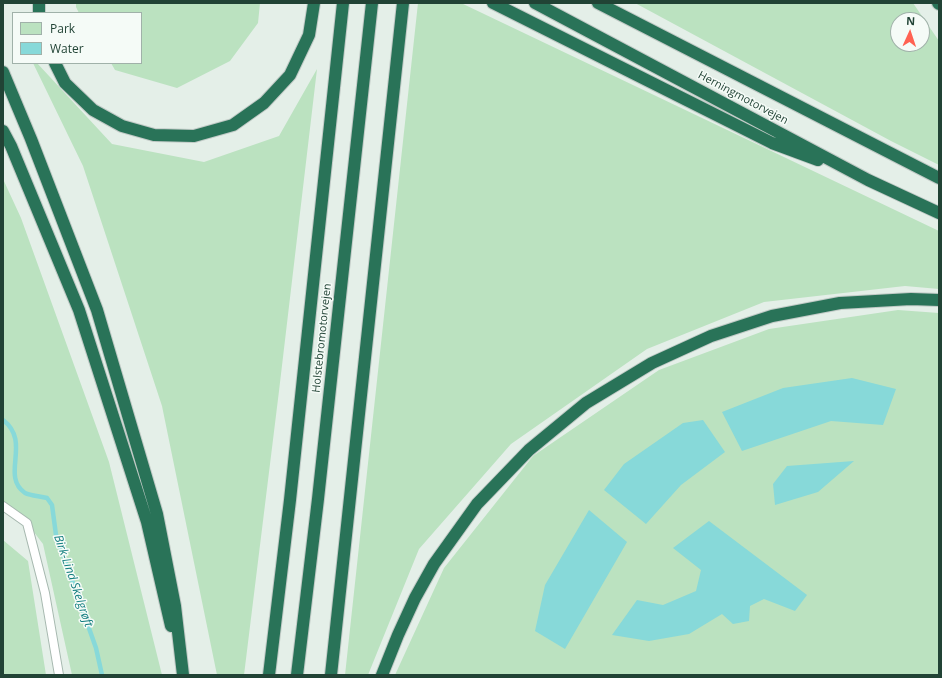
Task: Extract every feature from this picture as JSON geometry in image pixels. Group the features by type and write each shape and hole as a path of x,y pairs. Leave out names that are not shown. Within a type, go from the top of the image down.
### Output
{"highway":[{"path":"55,64 64,82 94,110 122,126 154,135 194,136 233,125 264,103 290,75 309,35 314,3"},
{"name":"Holstebromotorvejen","path":"269,675 291,492 343,3"},
{"name":"Holstebromotorvejen","path":"298,675 372,3"},
{"path":"331,675 404,3"},
{"path":"493,3 772,143 868,180"},
{"name":"Herningmotorvejen","path":"535,3 868,180 939,213"},
{"name":"Herningmotorvejen","path":"598,3 939,178"},
{"path":"3,72 31,139 97,310 157,514 175,606 181,662"},
{"path":"3,131 11,146 79,310 147,522 166,608 184,675"},
{"path":"382,675 398,634 415,598 434,564 478,504 529,450 586,403 659,360 711,336 772,316 840,303 911,299 939,300"}],"lane":[{"path":"3,506 26,523 46,593 59,675"}],"green space":[{"path":"76,3 260,3 258,23 230,61 177,88 115,70 112,64 142,64 142,12 78,12"},
{"path":"418,3 461,3 939,231 939,289 905,286 764,302 647,349 511,444 419,549 368,675 345,675"},
{"path":"635,3 913,3 919,12 890,12 890,52 930,52 930,28 939,41 939,165 891,141"},
{"path":"33,64 38,64 112,144 204,162 279,136 317,69 244,675 217,675 162,406 83,166"},
{"path":"3,179 21,218 109,462 162,675 72,675 43,544 27,523 3,504"},
{"path":"898,310 939,313 939,675 395,675 444,568 533,456 659,370 769,329"},
{"path":"3,540 28,561 46,675 3,675"}],"water":[{"path":"852,378 896,389 883,425 831,421 742,451 722,412 783,388"},
{"path":"703,420 725,452 681,485 646,524 604,490 624,464 683,423"},
{"path":"854,461 818,492 775,505 773,484 787,466"},
{"path":"589,510 627,542 565,649 535,631 545,585"},
{"path":"709,521 807,595 795,611 764,599 750,606 749,621 733,624 722,614 689,634 649,641 612,635 637,600 663,605 696,591 701,570 673,548"}],"waterway":[{"name":"Birk-Lind Skelgrøft","path":"3,420 11,429 15,438 15,478 18,486 25,493 47,498 52,505 56,535 96,648 102,675"}]}
